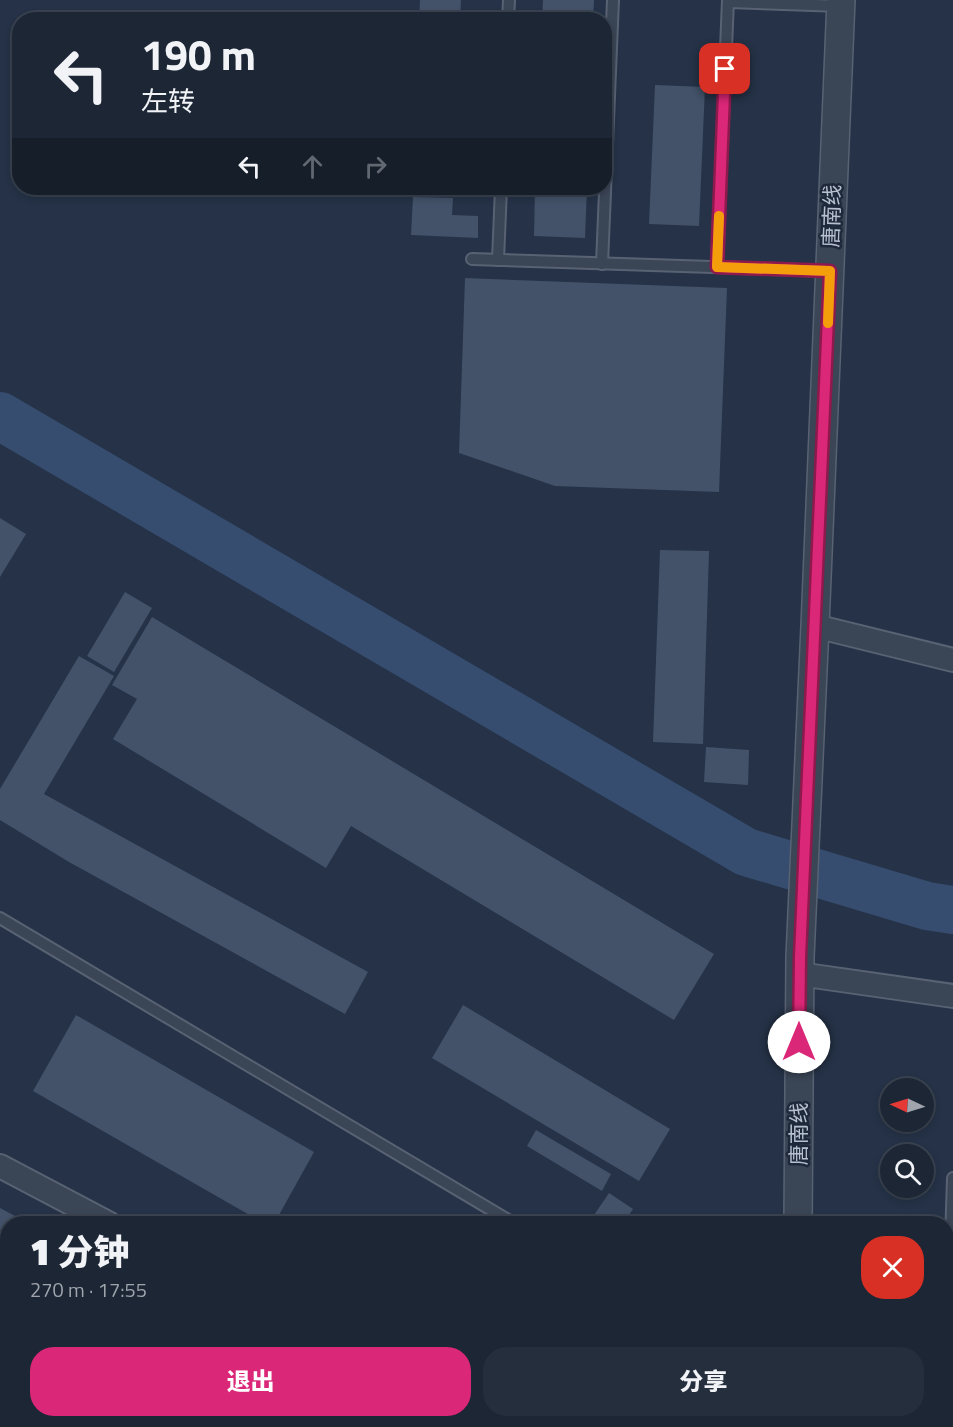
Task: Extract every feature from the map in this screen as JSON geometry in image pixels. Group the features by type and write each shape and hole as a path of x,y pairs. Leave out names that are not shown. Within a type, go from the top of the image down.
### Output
{"street":[{"name":"唐南线","path":"798,1216 800,966 841,3"},
{"path":"815,626 953,660"},
{"path":"800,966 953,996"},
{"path":"0,1166 95,1216"}],"lane":[{"path":"612,24 613,0"},
{"path":"717,267 728,1 841,3"},
{"path":"498,260 501,195"},
{"path":"602,264 605,195"},
{"path":"472,259 830,271"},
{"path":"0,918 501,1216"},
{"path":"952,1216 953,1178"}],"building":[{"path":"420,0 461,0 460,12 419,12"},
{"path":"543,0 594,0 593,12 542,12"},
{"path":"655,85 705,87 699,226 649,224"},
{"path":"535,195 587,195 585,238 534,236"},
{"path":"413,197 453,198 452,215 478,216 478,238 411,235"},
{"path":"465,278 727,288 719,492 555,486 459,453"},
{"path":"0,518 26,534 0,577"},
{"path":"660,550 709,551 703,744 653,742"},
{"path":"125,592 152,608 114,672 87,656"},
{"path":"152,617 714,954 674,1020 351,826 326,868 113,739 137,699 112,685"},
{"path":"79,656 114,676 44,794 368,972 345,1014 69,862 0,820 0,789"},
{"path":"706,747 749,750 748,785 704,782"},
{"path":"463,1005 670,1129 639,1181 432,1058"},
{"path":"76,1015 314,1152 278,1216 251,1216 33,1091"},
{"path":"536,1130 611,1174 602,1191 527,1146"},
{"path":"609,1193 633,1209 628,1216 593,1216"},
{"path":"0,1208 15,1216 0,1216"}],"waterway":[{"path":"0,416 746,852 927,906 953,910"}],"slow traffic":[{"path":"719,216 717,267 830,271 828,323"}],"route":[{"path":"725,69 717,267 830,271 800,957 799,1042"}]}
